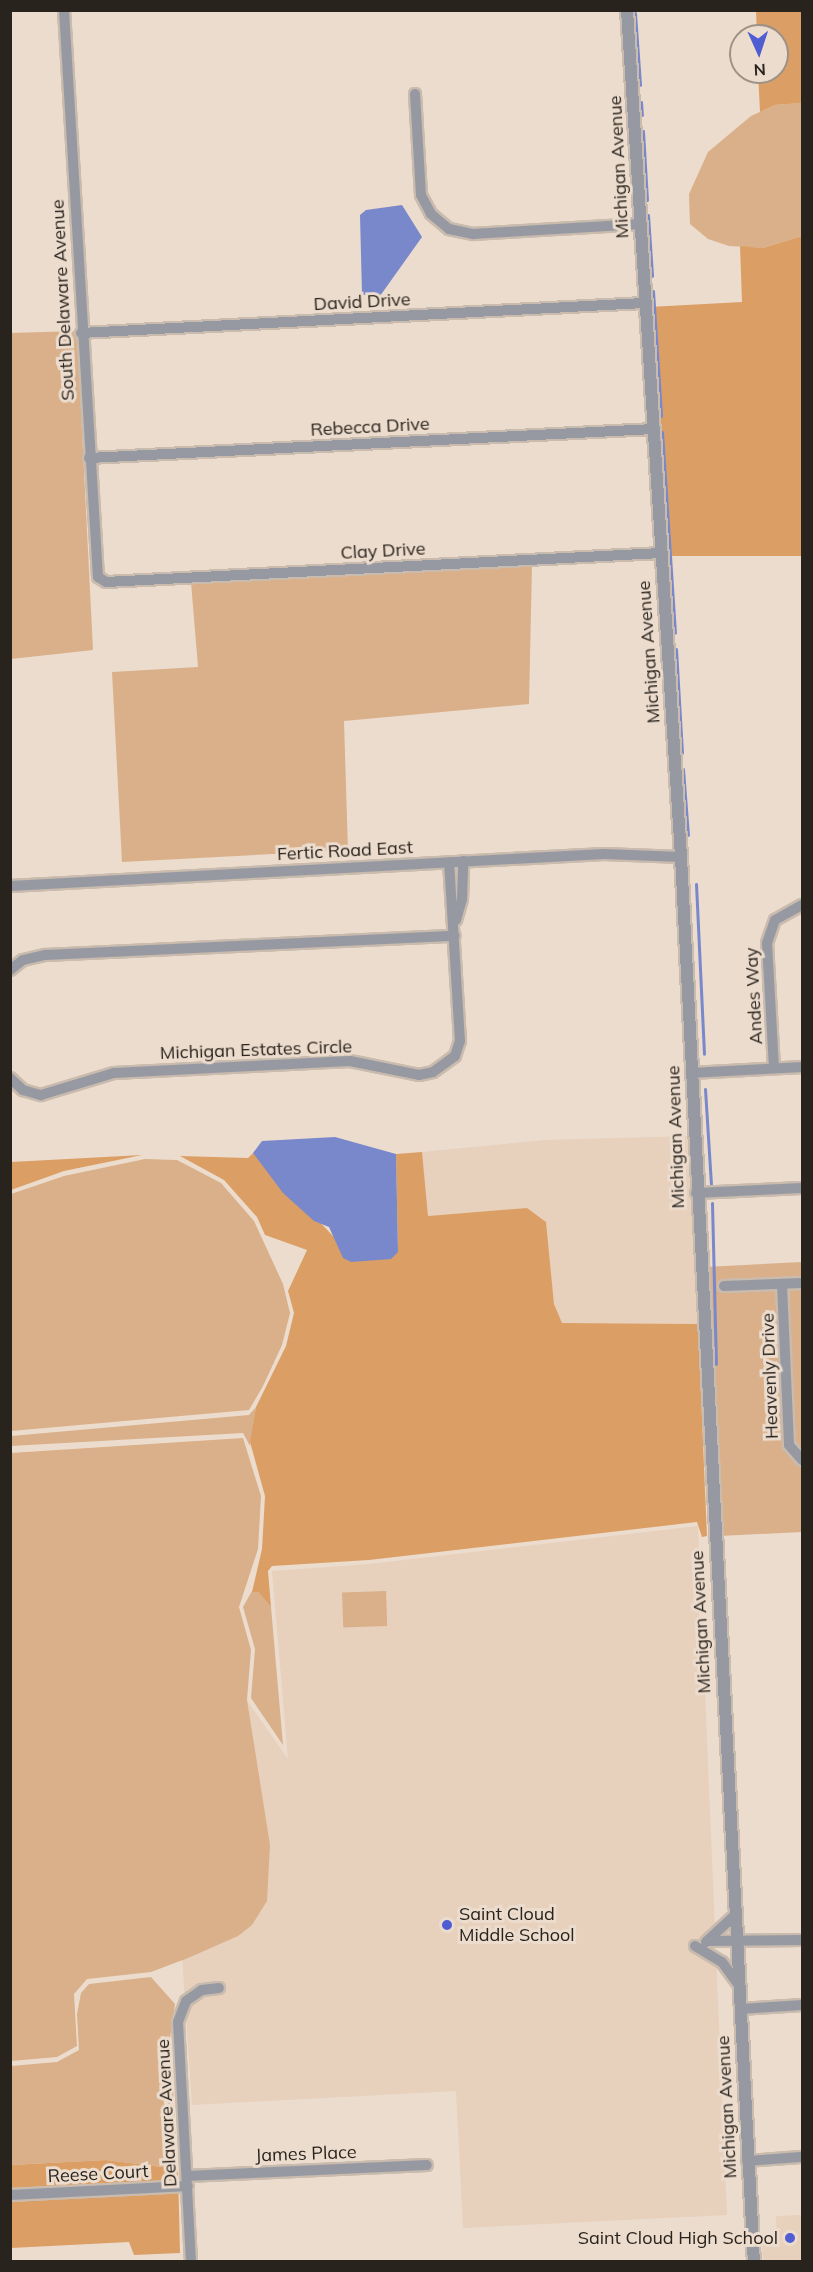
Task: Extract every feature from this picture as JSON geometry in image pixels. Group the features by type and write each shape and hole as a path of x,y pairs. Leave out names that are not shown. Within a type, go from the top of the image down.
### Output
{"street":[{"name":"South Delaware Avenue","path":"64,10 94,563 98,577 106,582"},
{"name":"Michigan Avenue","path":"627,10 681,857 696,1194 754,2262"},
{"path":"415,94 421,195 431,214 449,229 473,234 640,224"},
{"name":"David Drive","path":"81,333 644,303"},
{"name":"Rebecca Drive","path":"89,458 653,429"},
{"name":"Clay Drive","path":"106,582 661,553"},
{"name":"Fertic Road East","path":"10,886 604,854 681,857"},
{"name":"Michigan Estates Circle","path":"455,923 462,899 463,861"},
{"name":"Michigan Estates Circle","path":"10,1078 23,1090 41,1095 114,1073 350,1061 405,1073 433,1072 455,1056 460,1041 455,923 449,862"},
{"name":"Andes Way","path":"774,1068 767,943 776,920 802,905"},
{"path":"10,970 23,960 45,955 455,936"},
{"path":"691,1073 802,1067"},
{"path":"696,1194 802,1188"},
{"path":"724,1286 802,1283"},
{"name":"Heavenly Drive","path":"782,1284 789,1445 802,1460"},
{"path":"734,1916 708,1941 695,1946 721,1961 738,1984"},
{"path":"708,1941 736,1943 802,1940"},
{"name":"Delaware Avenue","path":"191,2262 178,2022 186,2001 202,1990 219,1988"},
{"path":"740,2009 802,2006"},
{"path":"747,2161 802,2157"},
{"name":"James Place","path":"188,2181 427,2165"},
{"name":"Reese Court","path":"10,2195 188,2181"}],"shaded area":[{"path":"756,11 802,11 802,103 775,105 760,112 759,84 789,84 789,24 757,24"},
{"path":"802,103 802,236 763,248 729,246 708,239 690,224 689,194 708,152 751,116 775,105"},
{"path":"802,236 802,556 666,556 649,307 742,302 740,246 763,248"},
{"path":"77,331 93,650 11,659 10,333"},
{"path":"532,565 529,704 344,721 348,850 122,862 112,672 198,667 191,582"},
{"path":"689,1136 698,1324 561,1323 554,1304 545,1222 527,1208 427,1216 422,1152 545,1140"},
{"path":"422,1152 428,1216 527,1208 546,1222 554,1304 562,1323 698,1324 707,1536 702,1537 697,1522 369,1560 272,1566 268,1571 271,1607 258,1592 252,1592 262,1549 265,1496 250,1442 256,1407 286,1346 294,1313 288,1291 307,1250 265,1235 257,1217 224,1180 180,1156 248,1158 253,1153 335,1238 398,1252 396,1154"},
{"path":"142,1155 64,1171 11,1190 11,1162"},
{"path":"145,1159 177,1160 221,1183 254,1221 283,1284 290,1313 282,1345 263,1386 249,1410 11,1431 11,1194 64,1176"},
{"path":"802,1262 802,1532 719,1536 705,1267"},
{"path":"256,1407 250,1446 243,1433 11,1446 11,1436 249,1415"},
{"path":"243,1438 261,1496 258,1549 239,1607 251,1650 247,1700 270,1845 267,1901 252,1925 238,1936 188,1958 151,1972 87,1979 74,1994 77,2046 57,2057 11,2061 11,1453"},
{"name":"Saint Cloud Middle School","path":"698,1526 727,2215 463,2228 456,2091 192,2105 156,1571 288,1759 272,1571 369,1564"},
{"path":"252,1591 258,1592 271,1607 283,1745 251,1698 255,1649 243,1607"},
{"path":"386,1591 387,1626 343,1628 342,1593"},
{"path":"151,1977 175,2004 170,2038 178,2169 106,2160 11,2165 11,2066 57,2062 79,2050 77,2014 81,1993 89,1984"},
{"path":"106,2160 178,2169 180,2253 134,2255 129,2242 11,2248 11,2165"},
{"name":"Saint Cloud High School","path":"802,2215 802,2261 763,2261 762,2244 777,2242 776,2216"}],"water":[{"path":"402,205 422,237 380,296 370,297 362,294 360,215 366,210"},
{"path":"335,1137 396,1154 398,1252 391,1259 351,1262 343,1258 329,1227 314,1221 283,1193 253,1153 262,1141"}],"waterway":[{"path":"635,13 640,85"},
{"path":"641,102 642,115"},
{"path":"643,131 647,200"},
{"path":"648,215 652,276"},
{"path":"653,291 661,416"},
{"path":"662,432 675,633"},
{"path":"676,649 682,753"},
{"path":"683,769 688,835"},
{"path":"696,884 704,1054"},
{"path":"705,1089 711,1184"},
{"path":"712,1203 716,1364"}],"place":[{"name":"Saint Cloud Middle School","path":"447,1925"},
{"name":"Saint Cloud High School","path":"790,2238"}]}
